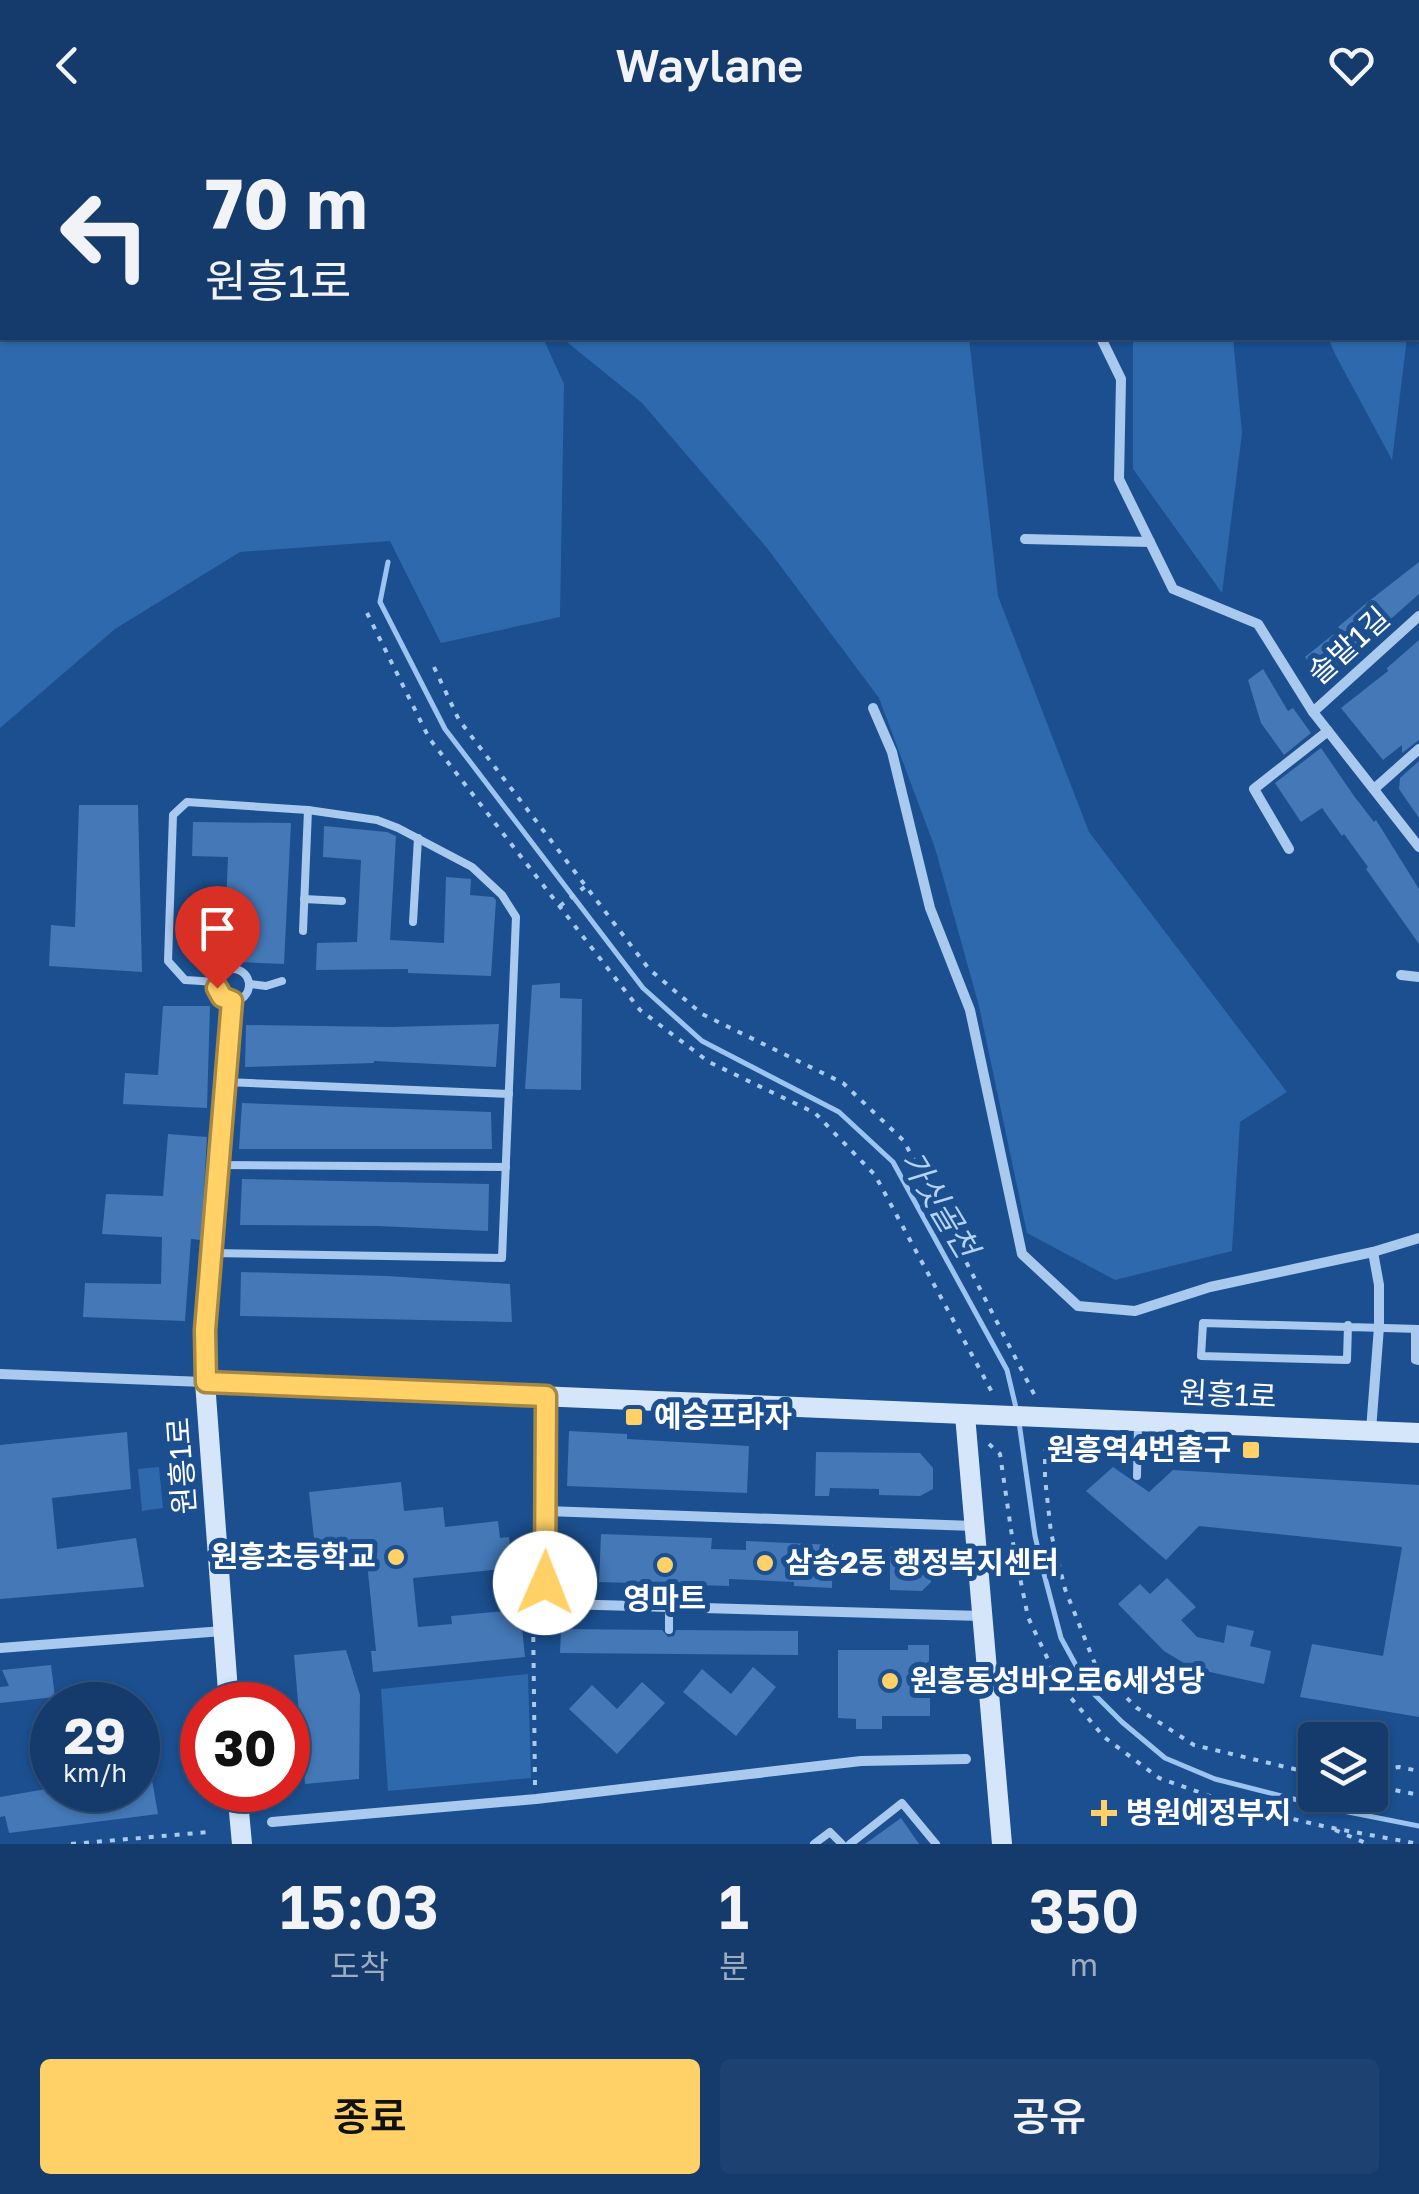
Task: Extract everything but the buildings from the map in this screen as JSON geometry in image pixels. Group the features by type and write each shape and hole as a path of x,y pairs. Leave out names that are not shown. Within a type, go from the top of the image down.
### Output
{"street":[{"name":"솔밭1길","path":"1102,340 1121,378 1119,479 1173,588 1258,624 1313,712 1419,846"},
{"path":"1025,539 1150,542"},
{"name":"솔밭1길","path":"1313,712 1419,616"},
{"path":"873,708 892,752 930,908 970,1010 1022,1254 1078,1306 1135,1311 1210,1287 1373,1252 1419,1238"},
{"name":"솔밭1길","path":"1289,849 1254,789 1328,730"},
{"path":"1374,789 1419,749"},
{"path":"1402,974 1419,977"},
{"path":"1371,1431 1380,1285 1373,1252"},
{"path":"0,1374 206,1382"},
{"name":"원흥1로","path":"227,1682 206,1382 965,1415 1002,1415 1034,1406 1138,1421 1419,1433"},
{"path":"546,1396 545,1583 564,1604 982,1616"},
{"path":"965,1415 1002,1844"},
{"path":"546,1510 974,1526"},
{"path":"0,1648 223,1631"},
{"path":"272,1822 536,1799 861,1761 966,1759"},
{"path":"239,1812 242,1844"}],"lane":[{"path":"211,1253 502,1258 516,917 502,896 472,867 377,820 308,810 187,802 173,815 168,960 185,980 217,982"},
{"path":"303,931 308,810"},
{"path":"412,922 418,838"},
{"path":"304,899 342,902"},
{"path":"231,968 242,970 250,984 242,998 232,1001 219,993 217,982 231,968"},
{"path":"250,984 266,986 282,981"},
{"path":"206,1382 205,1330 232,1001"},
{"path":"225,1082 509,1094"},
{"path":"218,1165 506,1167"},
{"path":"1348,1326 1347,1360 1201,1356 1203,1323 1348,1326 1417,1329 1415,1360 1419,1361"},
{"path":"1137,1476 1138,1421"},
{"path":"669,1608 669,1630"},
{"path":"850,1844 902,1804 936,1844"},
{"path":"814,1844 830,1832 842,1844"}],"path":[{"path":"366,613 428,738 640,1010 709,1062 815,1113 875,1176 994,1394"},
{"path":"434,667 459,720 650,969 702,1014 843,1083 904,1142 1034,1406"},
{"path":"560,906 586,886"},
{"path":"989,1444 1000,1454 1028,1617 1060,1686 1104,1737 1159,1778 1238,1806 1419,1844"},
{"path":"1046,1446 1051,1533 1065,1589 1097,1669 1137,1708 1194,1745 1298,1770"},
{"path":"536,1799 532,1611 544,1598"},
{"path":"1388,1769 1419,1771"},
{"path":"1388,1789 1419,1795"},
{"path":"1327,1826 1368,1844"},
{"path":"71,1844 210,1832"}],"shaded area":[{"path":"0,340 544,340 564,384 560,617 441,643 390,541 240,552 115,629 0,728"},
{"path":"564,340 969,340 998,596 1089,832 1287,1092 1240,1122 1232,1251 1115,1280 1027,1233 979,1006 935,848 879,698 767,548 642,403"},
{"path":"1133,340 1233,340 1242,433 1222,593 1133,469"},
{"path":"1329,340 1407,340 1392,460"},
{"path":"159,1467 163,1508 142,1511 138,1469"},
{"path":"528,1674 531,1778 388,1791 381,1689"}],"waterway":[{"name":"가싯골천","path":"388,562 380,602 445,729 643,988 702,1041 839,1112 893,1162 1007,1370 1017,1412"},
{"name":"가싯골천","path":"1019,1422 1043,1570 1061,1638 1089,1689 1165,1758 1215,1779 1419,1826"}],"place":[{"name":"예승프라자","path":"634,1417"},
{"name":"원흥역4번출구","path":"1251,1450"},
{"name":"원흥초등학교","path":"396,1557"},
{"name":"삼송2동 행정복지센터","path":"765,1563"},
{"name":"영마트","path":"665,1565"},
{"name":"원흥동성바오로6세성당","path":"890,1681"},
{"name":"병원예정부지","path":"1104,1813"}],"route":[{"path":"217,988 222,997 232,1001 205,1330 206,1382 546,1396 545,1583"}]}
